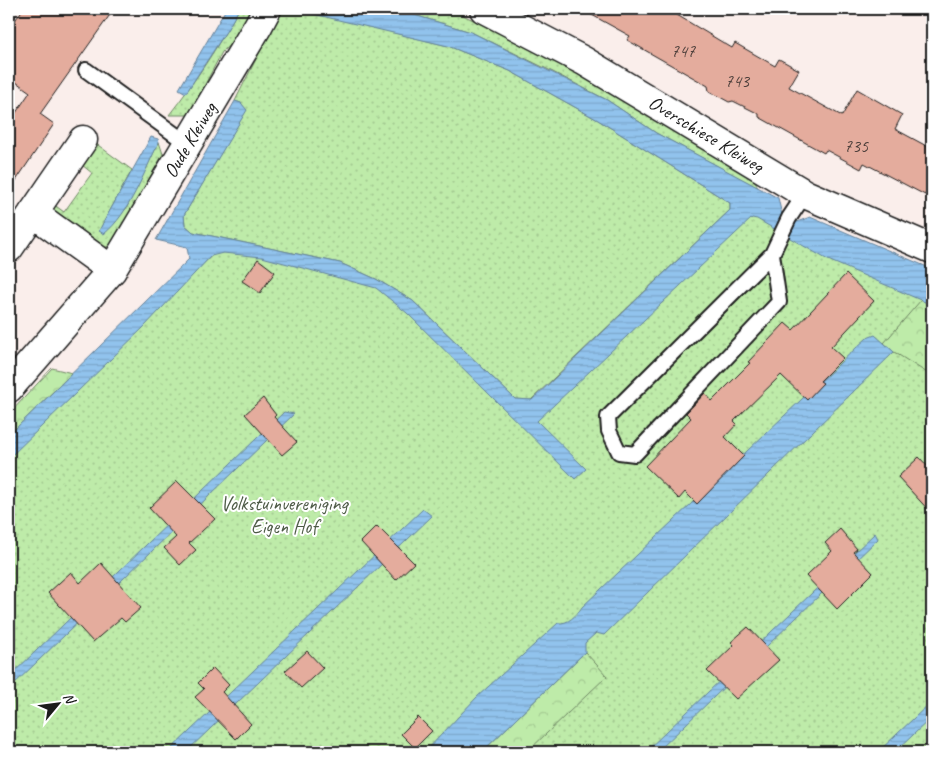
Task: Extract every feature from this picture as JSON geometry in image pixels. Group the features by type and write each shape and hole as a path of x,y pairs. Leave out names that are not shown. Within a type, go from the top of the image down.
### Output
{"street":[{"name":"Oude Kleiweg","path":"9,388 112,270 267,9"},
{"name":"Overschiese Kleiweg","path":"484,9 584,61 805,194 932,249"},
{"path":"9,248 83,140"},
{"path":"32,213 112,270"}],"lane":[{"path":"86,70 188,144"},
{"path":"772,254 779,302 635,454 619,452 609,431 608,417 772,254 789,218 805,194"}],"green space":[{"path":"239,9 258,9 238,37 222,52 189,115 169,115 206,63"},
{"path":"281,9 314,9 310,12 448,46 510,71 598,120 730,203 730,210 531,400 515,399 413,301 376,279 340,263 193,232 185,225 184,215 246,110 241,103 235,101"},
{"path":"394,9 451,9 588,77 753,176 758,188 656,133 607,100 547,69 471,32"},
{"path":"91,140 132,170 99,231 126,209 159,142 163,154 113,243 105,248 94,248 50,217 49,201 64,212 92,173 77,161"},
{"name":"Volkstuinvereniging Eigen Hof","path":"754,207 932,290 932,752 9,752 9,449 222,246 379,284 521,415"},
{"path":"921,300 932,305 932,376 894,352 884,343"},
{"path":"52,368 72,373 9,435 9,414"},
{"path":"585,652 607,676 527,752 482,752"}],"water":[{"path":"226,9 239,9 186,93 179,89"},
{"path":"314,9 394,9 471,32 607,100 656,133 778,198 782,215 797,222 810,217 932,269 932,305 828,260 757,219 752,218 537,421 586,469 575,479 407,313 376,288 262,257 223,253 211,256 144,327 9,458 9,435 189,259 187,247 156,240 235,101 241,103 247,110 184,215 185,225 193,232 340,263 376,279 413,301 515,399 532,400 730,210 730,203 598,120 510,71 448,46 309,13"},
{"path":"151,137 158,139 159,142 142,179 129,204 104,234 99,231"},
{"path":"875,335 894,352 604,635 596,633 585,643 585,652 482,752 425,752 477,697 558,623 568,621 574,616 857,347 867,338"},
{"path":"284,412 294,414 9,689 9,677"},
{"path":"423,509 432,516 186,752 168,752"},
{"path":"875,533 878,539 657,752 645,752"},
{"path":"932,701 932,717 895,752 878,752"}],"building":[{"path":"23,9 114,9 40,114 54,124 9,191 9,123 30,92 9,77 9,29"},
{"path":"581,9 680,9 677,15 732,48 735,43 775,66 779,59 799,70 789,87 842,116 857,89 902,115 895,129 932,149 932,182 925,195 864,163 861,169 826,150 824,153 759,117 759,114 733,101 729,102 709,91 708,86 627,40 630,36"},
{"path":"258,259 275,272 260,293 242,281"},
{"path":"846,274 874,301 831,347 843,358 820,381 823,383 807,400 781,375 734,421 737,424 725,437 744,456 697,504 685,492 679,499 645,466 691,418 686,413 705,393 712,401 750,363 748,362 785,323 793,330"},
{"path":"263,398 276,415 274,417 297,442 282,455 245,414"},
{"path":"919,457 932,471 932,514 898,477"},
{"path":"177,481 215,519 189,543 196,550 180,565 164,548 176,537 149,508"},
{"path":"377,526 414,563 396,580 361,542"},
{"path":"840,529 857,549 853,552 873,573 837,609 806,576 832,551 825,543"},
{"path":"101,563 141,608 125,622 121,618 93,642 48,593 71,572 80,583"},
{"path":"748,627 779,660 736,699 707,671 734,645 731,642"},
{"path":"307,651 323,668 301,688 285,671"},
{"path":"213,668 229,685 222,692 251,724 236,739 195,697 204,689 198,683"},
{"path":"418,717 432,731 415,748 401,734"}]}
